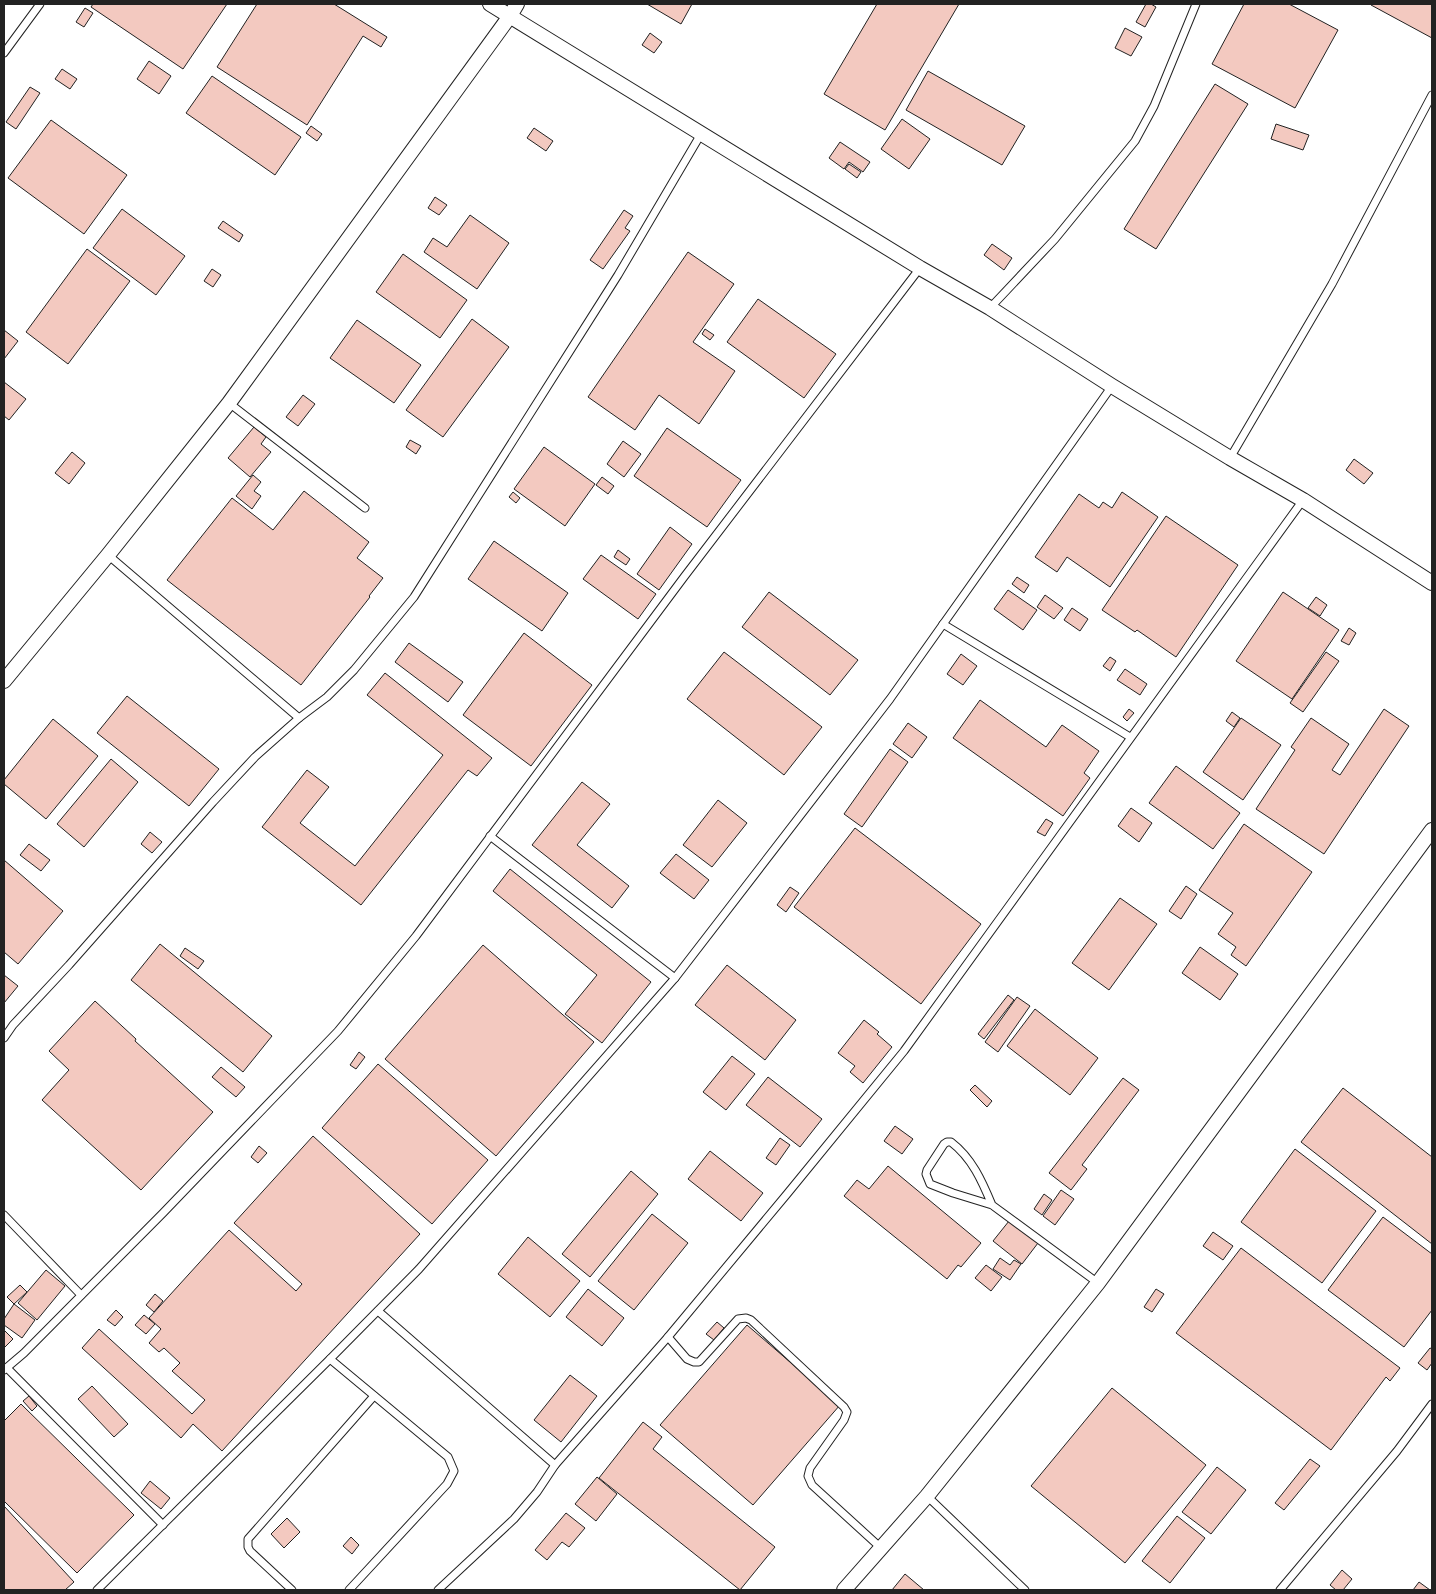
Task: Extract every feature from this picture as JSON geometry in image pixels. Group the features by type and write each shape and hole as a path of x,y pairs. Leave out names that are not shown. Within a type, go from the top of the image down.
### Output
{"street":[{"path":"490,4 920,268 990,308 1230,458 1303,500 1432,583"},
{"path":"4,681 108,555 229,403 517,4"},
{"path":"844,1590 927,1496 1098,1283 1432,830"}],"lane":[{"path":"4,54 40,4"},
{"path":"990,308 1055,239 1135,140 1154,106 1196,4"},
{"path":"1230,458 1332,284 1432,95"},
{"path":"4,1038 13,1025 69,965 213,802 255,757 299,718 327,697 354,670 414,597 618,275 701,134"},
{"path":"163,1525 5,1369 24,1353 163,1213 338,1031 416,936 920,268"},
{"path":"97,1590 419,1269 676,978 890,699 1112,386"},
{"path":"229,403 364,508"},
{"path":"438,1590 514,1519 538,1492 555,1465 668,1337 904,1051 1303,500"},
{"path":"108,555 299,718"},
{"path":"943,624 1130,737"},
{"path":"490,836 676,978"},
{"path":"992,1204 973,1164 951,1142 944,1144 927,1170 926,1174 930,1184 953,1193 992,1204 1098,1283"},
{"path":"4,1215 80,1295"},
{"path":"378,1311 555,1465"},
{"path":"668,1337 687,1359 699,1362 738,1319 746,1318 751,1320 844,1407 847,1412 844,1420 810,1468 808,1476 812,1485 881,1548"},
{"path":"330,1359 448,1457 454,1471 447,1484 349,1590"},
{"path":"292,1590 250,1551 248,1539 374,1396"},
{"path":"1280,1590 1397,1451 1432,1404"},
{"path":"927,1496 1025,1590"}],"building":[{"path":"93,4 227,4 183,69 91,7"},
{"path":"257,4 334,4 387,37 381,47 363,36 307,125 217,67"},
{"path":"647,4 692,4 681,24"},
{"path":"877,4 959,4 885,130 824,94"},
{"path":"1146,4 1156,7 1145,27 1136,22"},
{"path":"1244,4 1289,4 1338,30 1295,108 1212,64"},
{"path":"1432,4 1432,38 1371,5"},
{"path":"85,8 93,13 84,27 76,22"},
{"path":"1125,28 1142,37 1131,56 1115,48"},
{"path":"650,33 662,42 654,53 642,45"},
{"path":"149,61 171,76 159,94 137,79"},
{"path":"62,69 77,79 70,89 55,79"},
{"path":"928,71 1025,126 1002,165 906,110"},
{"path":"212,76 301,137 275,175 186,113"},
{"path":"1215,84 1248,104 1156,249 1124,229"},
{"path":"30,87 40,93 16,129 6,122"},
{"path":"902,119 930,139 909,169 881,149"},
{"path":"51,120 127,175 84,234 8,178"},
{"path":"1276,124 1309,135 1303,150 1271,139"},
{"path":"311,126 322,134 317,141 306,133"},
{"path":"534,128 553,141 546,151 527,138"},
{"path":"840,142 870,162 863,172 849,162 844,169 829,158"},
{"path":"849,164 861,172 857,178 845,169"},
{"path":"435,197 447,205 439,215 428,208"},
{"path":"122,209 185,256 156,295 93,248"},
{"path":"624,210 633,216 625,228 630,231 603,269 590,260"},
{"path":"470,215 509,243 477,289 424,252 433,238 447,247"},
{"path":"223,221 243,235 239,242 218,228"},
{"path":"992,244 1012,258 1004,270 984,255"},
{"path":"87,249 130,281 68,364 26,332"},
{"path":"688,252 734,284 693,342 735,371 699,424 659,395 635,430 588,397"},
{"path":"403,254 467,300 440,338 376,292"},
{"path":"212,269 221,275 213,287 204,281"},
{"path":"758,299 836,354 804,398 727,342"},
{"path":"472,319 509,347 443,437 406,410"},
{"path":"357,320 421,365 394,403 330,358"},
{"path":"705,329 714,335 710,340 702,334"},
{"path":"4,330 18,341 4,359"},
{"path":"4,382 26,399 9,420 4,416"},
{"path":"303,395 315,404 298,426 286,417"},
{"path":"254,427 266,437 261,444 271,452 250,477 228,458"},
{"path":"667,428 741,480 707,527 634,476"},
{"path":"410,440 421,446 416,454 406,447"},
{"path":"623,441 641,454 624,477 607,464"},
{"path":"544,447 595,484 565,526 514,489"},
{"path":"72,452 85,463 69,484 55,473"},
{"path":"1354,459 1373,473 1364,484 1346,470"},
{"path":"253,475 261,482 254,491 261,496 252,509 236,496"},
{"path":"602,477 614,486 608,494 596,485"},
{"path":"304,491 369,542 357,558 383,578 301,685 167,580 232,498 273,530"},
{"path":"513,492 520,498 516,503 509,497"},
{"path":"1122,492 1158,517 1110,587 1067,557 1057,572 1035,557 1079,494 1099,508 1103,502 1112,508"},
{"path":"1166,516 1238,565 1176,657 1137,630 1135,632 1102,610"},
{"path":"670,527 692,544 659,590 637,574"},
{"path":"494,541 568,593 542,631 468,579"},
{"path":"618,550 630,559 626,565 614,557"},
{"path":"601,555 656,594 638,619 583,579"},
{"path":"1017,577 1029,585 1024,593 1012,584"},
{"path":"1008,590 1037,610 1023,630 994,609"},
{"path":"769,592 858,660 830,695 742,627"},
{"path":"1283,592 1339,630 1292,699 1236,661"},
{"path":"1045,595 1063,608 1054,619 1037,607"},
{"path":"1316,597 1327,605 1320,616 1308,608"},
{"path":"1072,608 1088,619 1080,631 1064,620"},
{"path":"1349,628 1356,633 1349,645 1341,641"},
{"path":"524,633 592,685 531,766 463,715"},
{"path":"409,643 463,682 448,702 395,662"},
{"path":"724,652 822,727 784,775 687,699"},
{"path":"1326,652 1339,661 1303,712 1290,703"},
{"path":"961,654 977,666 963,685 947,674"},
{"path":"1110,657 1116,661 1110,671 1103,666"},
{"path":"1125,669 1147,684 1140,695 1117,680"},
{"path":"385,673 492,758 477,776 468,770 361,905 262,827 307,770 329,787 300,823 355,866 443,755 367,695"},
{"path":"127,696 219,769 189,806 97,733"},
{"path":"980,700 1046,747 1062,725 1099,751 1084,773 1090,778 1063,816 953,738"},
{"path":"1129,709 1134,713 1127,721 1123,717"},
{"path":"1384,709 1409,726 1324,854 1256,809 1295,750 1291,747 1311,718 1349,744 1332,770 1340,775"},
{"path":"1232,712 1240,718 1234,727 1226,721"},
{"path":"1241,718 1281,745 1243,800 1203,772"},
{"path":"53,719 98,756 46,819 4,784 4,780"},
{"path":"908,723 927,737 912,758 893,744"},
{"path":"890,749 908,762 862,827 844,814"},
{"path":"111,759 138,782 84,847 57,824"},
{"path":"1176,766 1240,813 1213,849 1149,803"},
{"path":"582,782 610,804 577,845 629,886 612,908 532,845"},
{"path":"718,800 747,823 712,867 683,845"},
{"path":"1131,808 1152,823 1139,842 1118,826"},
{"path":"1046,819 1053,823 1045,836 1037,832"},
{"path":"1244,824 1312,872 1246,966 1231,955 1236,947 1218,934 1233,913 1199,890"},
{"path":"855,828 981,924 921,1004 794,907"},
{"path":"150,832 162,842 152,853 141,844"},
{"path":"29,844 50,860 41,871 20,855"},
{"path":"676,854 709,880 694,899 660,873"},
{"path":"4,860 63,911 18,964 4,952"},
{"path":"510,869 651,982 602,1043 565,1014 597,975 493,891"},
{"path":"1186,886 1197,894 1181,919 1169,911"},
{"path":"790,887 799,893 786,912 777,905"},
{"path":"1120,898 1157,924 1109,990 1072,963"},
{"path":"160,944 272,1036 243,1072 131,980"},
{"path":"483,945 594,1042 496,1156 385,1059"},
{"path":"1200,947 1238,974 1220,1000 1182,973"},
{"path":"185,948 204,961 198,969 180,956"},
{"path":"727,965 796,1020 765,1060 695,1005"},
{"path":"4,975 18,986 4,1003"},
{"path":"1008,995 1014,1000 984,1039 978,1034"},
{"path":"1017,997 1030,1006 998,1052 985,1042"},
{"path":"95,1001 136,1039 135,1041 213,1112 141,1190 42,1100 69,1070 49,1051"},
{"path":"1035,1009 1098,1058 1070,1095 1007,1046"},
{"path":"864,1020 879,1032 877,1034 892,1047 863,1083 850,1072 855,1066 838,1053"},
{"path":"359,1052 365,1057 356,1069 350,1065"},
{"path":"732,1056 755,1074 726,1110 703,1092"},
{"path":"378,1064 488,1160 432,1224 322,1128"},
{"path":"221,1067 245,1087 236,1097 212,1077"},
{"path":"768,1077 822,1119 800,1147 746,1105"},
{"path":"1123,1078 1139,1090 1082,1165 1087,1169 1071,1190 1049,1173"},
{"path":"975,1085 992,1101 987,1107 970,1090"},
{"path":"1343,1088 1432,1157 1432,1244 1301,1142"},
{"path":"895,1126 913,1139 902,1154 884,1141"},
{"path":"313,1136 420,1234 222,1451 193,1424 181,1438 82,1348 99,1329 192,1414 205,1400 172,1371 180,1363 164,1348 159,1352 149,1343 161,1329 149,1318 229,1230 296,1291 302,1284 234,1223"},
{"path":"780,1138 790,1145 776,1165 766,1158"},
{"path":"259,1146 267,1153 258,1163 251,1157"},
{"path":"1295,1149 1376,1211 1322,1283 1241,1222"},
{"path":"710,1151 763,1193 741,1221 688,1179"},
{"path":"888,1166 981,1243 961,1267 958,1265 947,1279 844,1196 857,1180 869,1189"},
{"path":"631,1171 658,1194 590,1277 562,1254"},
{"path":"1061,1190 1074,1199 1055,1225 1043,1216"},
{"path":"1044,1194 1052,1200 1042,1215 1034,1209"},
{"path":"652,1214 688,1243 634,1310 598,1281"},
{"path":"1383,1217 1432,1254 1432,1310 1404,1347 1328,1290"},
{"path":"1009,1221 1038,1243 1022,1264 993,1241"},
{"path":"1213,1232 1233,1246 1223,1260 1203,1246"},
{"path":"528,1237 580,1281 550,1317 498,1274"},
{"path":"1241,1248 1400,1368 1390,1381 1386,1377 1331,1450 1176,1333"},
{"path":"1000,1258 1010,1265 1014,1260 1021,1264 1010,1280 993,1269"},
{"path":"986,1265 1002,1277 991,1291 975,1278"},
{"path":"46,1270 65,1286 37,1320 18,1303"},
{"path":"20,1285 27,1292 14,1304 7,1297"},
{"path":"588,1289 624,1318 602,1346 566,1317"},
{"path":"1156,1289 1164,1294 1152,1312 1144,1307"},
{"path":"155,1294 163,1301 154,1312 146,1305"},
{"path":"14,1304 35,1320 22,1338 4,1325 4,1319"},
{"path":"116,1310 123,1317 115,1326 107,1320"},
{"path":"144,1315 155,1324 146,1334 135,1325"},
{"path":"717,1322 724,1328 714,1340 706,1334"},
{"path":"747,1325 840,1405 753,1505 660,1425"},
{"path":"4,1330 13,1339 4,1348"},
{"path":"1430,1348 1432,1349 1432,1363 1427,1370 1418,1363"},
{"path":"570,1375 597,1396 561,1442 534,1420"},
{"path":"92,1386 128,1424 114,1437 78,1399"},
{"path":"1112,1388 1206,1465 1125,1563 1031,1486"},
{"path":"29,1396 37,1406 32,1411 23,1401"},
{"path":"21,1404 134,1515 77,1573 4,1501 4,1421"},
{"path":"643,1422 662,1437 653,1449 775,1547 740,1590 599,1478"},
{"path":"1310,1459 1320,1466 1284,1510 1275,1503"},
{"path":"1217,1467 1246,1490 1211,1534 1182,1512"},
{"path":"597,1477 617,1494 596,1521 575,1504"},
{"path":"150,1481 170,1498 161,1509 141,1493"},
{"path":"4,1506 74,1582 65,1590 4,1590"},
{"path":"566,1513 585,1528 569,1547 562,1542 547,1560 535,1550"},
{"path":"1177,1516 1205,1538 1170,1583 1142,1561"},
{"path":"287,1518 300,1532 284,1548 271,1534"},
{"path":"351,1537 359,1545 352,1554 343,1546"},
{"path":"1342,1570 1352,1579 1343,1590 1336,1590 1330,1585"},
{"path":"905,1574 924,1590 892,1590"},
{"path":"1419,1582 1430,1590 1413,1590"}]}
